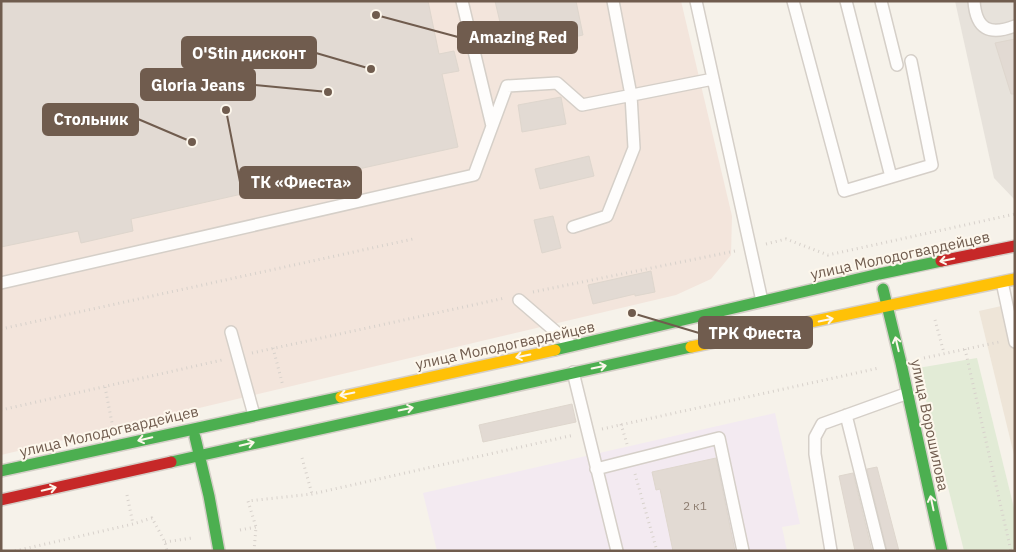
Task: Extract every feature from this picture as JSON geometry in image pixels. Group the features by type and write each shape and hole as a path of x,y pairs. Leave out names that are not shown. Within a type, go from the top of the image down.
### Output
{"main road":[{"name":"улица Молодогвардейцев","path":"1,471 631,333 880,274 995,254 1015,246"},
{"name":"улица Ворошилова","path":"880,274 942,551"},
{"path":"1,500 199,454 574,372 888,307 1001,278 1015,279"},
{"path":"192,428 219,551"}],"lane":[{"path":"462,1 492,126"},
{"path":"573,227 607,216 634,148 631,95 613,1"},
{"path":"793,1 844,191 932,165 911,61"},
{"path":"846,1 891,177"},
{"path":"881,1 896,65"},
{"path":"974,1 975,13 981,24 992,31 1005,30 1015,26"},
{"path":"699,3 713,79 762,301"},
{"path":"1,282 474,175 507,86 557,83 582,105 713,79"},
{"path":"1001,278 1014,340"},
{"path":"519,300 571,346"},
{"path":"231,332 254,415"},
{"path":"574,372 617,551"},
{"path":"831,551 815,454 815,437 822,424 908,393"},
{"path":"846,415 880,551"},
{"path":"596,469 719,438 743,551"}],"path":[{"path":"1,329 413,239"},
{"path":"254,551 256,527 248,501 312,494 621,424 1014,340"},
{"path":"965,349 1011,551"},
{"path":"621,424 657,551"},
{"path":"15,551 152,518 165,542 167,551"}],"shaded area":[{"path":"1,1 681,1 732,216 731,255 711,279 676,295 1,455"},
{"path":"955,1 1015,1 1015,200 994,178"},
{"path":"1015,303 1015,459 979,311"},
{"path":"775,413 800,524 782,527 787,551 437,551 423,493"}],"green space":[{"path":"977,358 1015,512 1015,551 964,551 918,368"}],"building":[{"path":"1,1 428,1 439,54 454,51 459,71 442,74 458,147 345,172 348,185 325,190 322,176 131,219 133,231 81,243 78,231 1,247"},
{"path":"495,1 576,1 583,35 507,52"},
{"path":"1015,39 1015,94 1011,94 995,43"},
{"path":"561,97 566,124 522,132 518,105"},
{"path":"589,156 594,176 540,189 535,169"},
{"path":"553,216 561,248 542,253 534,220"},
{"path":"651,271 655,292 635,296 635,294 593,304 588,285"},
{"path":"572,404 576,422 483,442 479,425"},
{"path":"716,458 735,551 673,551 660,489 656,490 652,472"},
{"path":"877,467 899,551 887,551 867,469"},
{"path":"853,473 872,551 855,551 839,476"}],"traffic: fast":[{"path":"555,350 941,261"},
{"path":"883,289 942,551"},
{"path":"171,462 691,347"},
{"path":"1,471 341,397"},
{"path":"195,437 209,496 219,551"}],"traffic: slow":[{"path":"691,347 1015,279"},
{"path":"341,397 555,350"}],"traffic: jam":[{"path":"941,261 1015,246"},
{"path":"1,500 171,462"}],"place":[{"name":"Amazing Red","path":"376,15"},
{"name":"O'Stin дисконт","path":"371,69"},
{"name":"Gloria Jeans","path":"328,92"},
{"name":"ТК «Фиеста»","path":"226,110"},
{"name":"Стольник","path":"192,142"},
{"name":"ТРК Фиеста","path":"632,313"}]}
